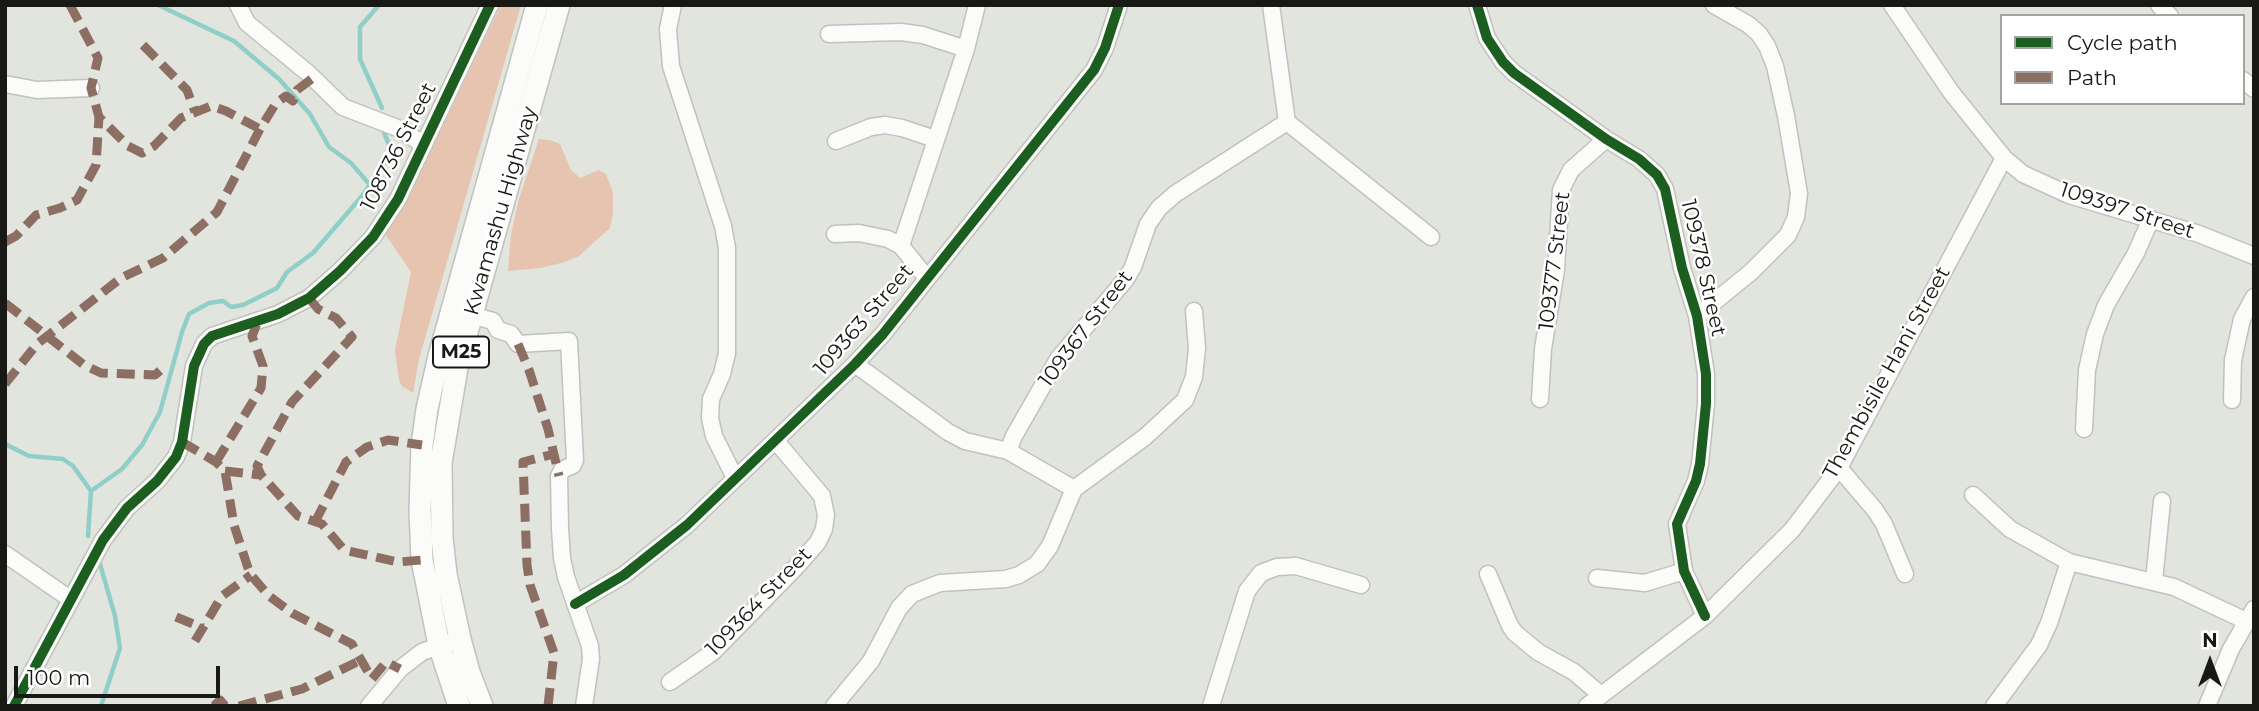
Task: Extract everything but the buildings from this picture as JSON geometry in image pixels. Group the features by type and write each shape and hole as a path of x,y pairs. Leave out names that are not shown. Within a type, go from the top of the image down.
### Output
{"main road":[{"name":"Kwamashu Highway","path":"459,706 449,642 422,560 420,477 427,409 439,356 537,5"},
{"name":"Kwamashu Highway","path":"482,706 469,672 449,642 450,594 443,550 442,463 448,412 471,316 559,5"}],"street":[{"path":"238,5 247,23 308,73 343,107 400,129 424,145"},
{"name":"108736 Street","path":"14,706 70,599 114,524 127,508 157,481 176,457 182,442 194,366 204,344 212,336 226,330 293,307 324,286 373,237 387,218 424,145 490,5"},
{"path":"673,5 668,29 671,66 723,226 727,248 727,353 722,374 711,399 710,418 714,436 735,478"},
{"path":"901,246 966,48 977,5"},
{"name":"109363 Street","path":"575,604 624,575 687,525 855,364 1094,70 1108,40 1119,5"},
{"path":"1271,5 1287,122 1431,237"},
{"name":"109378 Street","path":"1477,5 1488,38 1508,68 1649,167 1665,189 1682,268 1696,316 1706,374 1700,464 1696,481 1677,524 1684,571 1705,616"},
{"path":"1696,316 1751,272 1788,235 1796,217 1799,193 1786,116 1768,46 1749,25 1714,5"},
{"name":"109397 Street","path":"1892,5 1951,92 2004,158 2024,174 2069,195 2199,234 2254,256"},
{"path":"829,34 901,32 923,35 966,48"},
{"path":"5,85 37,90 91,88"},
{"name":"109367 Street","path":"1008,451 1058,359 1126,279 1148,224 1158,208 1175,194 1287,122"},
{"path":"836,141 871,127 885,125 935,139"},
{"name":"109377 Street","path":"1540,399 1544,349 1556,270 1561,190 1571,170 1606,139"},
{"name":"Thembisile Hani Street","path":"1587,706 1705,616 1792,530 1839,468 2004,158"},
{"path":"2084,429 2087,370 2092,346 2106,305 2136,253 2151,219"},
{"path":"835,234 867,234 901,246 926,278"},
{"path":"2232,400 2234,360 2242,319 2254,297"},
{"path":"834,706 871,661 899,608 912,594 940,583 1006,579 1037,564 1050,546 1074,489 1145,437 1185,400 1194,377 1197,348 1194,311"},
{"path":"471,316 493,321 498,330 511,334 518,344 569,341 575,460 573,465 562,470 559,476 562,558 590,646 591,659 584,706"},
{"path":"855,364 948,432 965,441 1008,451 1074,489"},
{"name":"109364 Street","path":"670,681 713,652 798,565 818,542 824,529 826,515 822,496 776,441"},
{"path":"1839,468 1884,524 1905,574"},
{"path":"1973,495 2010,529 2069,562 2154,582 2250,615 2231,649 2207,706"},
{"path":"2154,582 2162,501"},
{"path":"5,554 70,599"},
{"path":"1994,706 2039,645 2069,562"},
{"path":"1211,706 1247,591 1261,573 1277,567 1296,566 1361,585"},
{"path":"1597,578 1644,583 1684,571"},
{"path":"1488,574 1515,633 1538,652 1574,672 1601,695"},
{"path":"369,706 400,669 422,652 449,642"}],"shaded area":[{"path":"501,5 521,5 419,359 413,393 402,386 399,380 395,350 411,272 385,234 410,195"},
{"path":"539,139 560,144 571,170 580,178 599,170 606,174 613,193 610,228 579,256 565,262 541,268 508,271 511,234 519,199"}],"waterway":[{"path":"158,5 234,41 279,79 310,114 329,147 351,163 370,185"},
{"path":"379,5 360,27 360,59 382,108"},
{"path":"91,491 122,469 142,445 160,412 189,314 209,303 223,301 231,307 243,305 277,288 287,272 313,253 362,196 392,153 382,127"},
{"path":"5,444 29,456 63,459 73,466 91,491 88,536"},
{"path":"100,564 115,616 120,648 101,706"}],"marked path":[{"path":"70,5 98,58 91,88 99,117 128,146 142,153 154,146 181,118 211,106 260,129"},
{"path":"143,45 187,90 195,112"},
{"path":"5,384 37,344 121,278 163,258 217,212 276,103 286,96 293,101 297,90 313,78"},
{"path":"5,242 16,236 36,215 77,200 96,165 99,117"},
{"path":"309,298 318,309 336,318 352,337 292,402 257,466 261,475 298,516 322,524 344,550 398,562 422,560"},
{"path":"5,303 84,365 101,373 155,375 164,367"},
{"path":"216,462 261,388 263,366 252,336 258,321"},
{"path":"518,344 548,429 559,476"},
{"path":"315,522 346,462 367,447 388,440 422,445"},
{"path":"182,442 216,462 225,471 234,525 248,568 269,596 292,613 352,644 372,679 386,662 400,669"},
{"path":"548,706 554,653 530,585 523,462 554,454"},
{"path":"225,471 261,475"},
{"path":"195,641 222,596 251,575"},
{"path":"176,617 203,628"},
{"path":"239,706 302,689 361,660"},
{"path":"214,706 220,700 225,706"}],"cycle path":[{"path":"14,706 103,540 127,508 157,481 176,457 182,442 194,366 204,344 212,336 278,314 309,298 373,237 398,199 490,5"},
{"path":"575,604 624,575 687,525 883,334 1094,70 1105,48 1119,5"},
{"path":"1477,5 1487,38 1514,73 1606,139 1639,159 1657,175 1665,189 1682,268 1697,316 1706,374 1700,464 1696,481 1677,524 1684,571 1705,616"}]}
